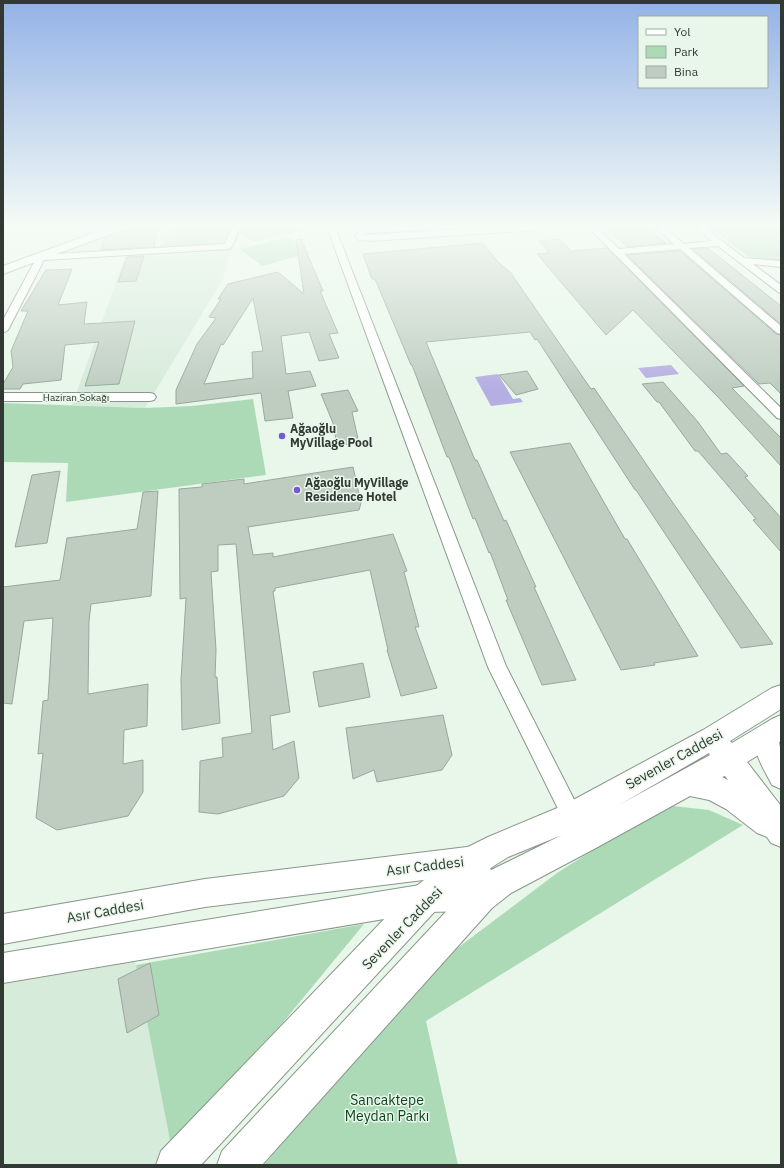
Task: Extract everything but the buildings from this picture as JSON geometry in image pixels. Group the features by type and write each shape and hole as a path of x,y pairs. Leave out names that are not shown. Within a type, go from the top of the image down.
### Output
{"main road":[{"name":"Sevenler Caddesi","path":"176,1165 426,898 475,860 498,847 578,828 688,783 720,749 781,696"},
{"name":"Sevenler Caddesi","path":"236,1165 481,897 500,882 578,828 720,749 773,732"},
{"path":"720,749 781,834"},
{"path":"688,783 713,786 736,799 781,834"}],"street":[{"path":"3,330 28,282"},
{"path":"352,282 497,667 578,828"},
{"path":"647,282 781,415"},
{"path":"722,282 781,332"},
{"path":"770,282 781,290"},
{"name":"Haziran Sokağı","path":"3,397 150,397"},
{"path":"773,732 770,756 781,778"},
{"name":"Asır Caddesi","path":"3,929 205,893 475,860 481,897"},
{"path":"3,968 426,898 481,897"}],"shaded area":[{"path":"116,282 221,282 145,408 72,405"},
{"path":"671,365 679,374 646,378 638,368"},
{"path":"498,374 513,399 520,398 523,402 491,406 475,377"},
{"path":"131,953 136,965 173,1156 164,1165 3,1165 3,979"}],"green space":[{"path":"253,399 266,475 66,502 68,463 3,462 3,403 145,408 192,406"},
{"name":"Sancaktepe Meydan Parkı","path":"664,805 709,810 743,825 426,1021 458,1165 264,1165 431,968 557,873"},
{"path":"364,924 173,1156 136,965"}],"place":[{"name":"Ağaoğlu MyVillage Pool","path":"282,436"},
{"name":"Ağaoğlu MyVillage Residence Hotel","path":"297,490"}]}
